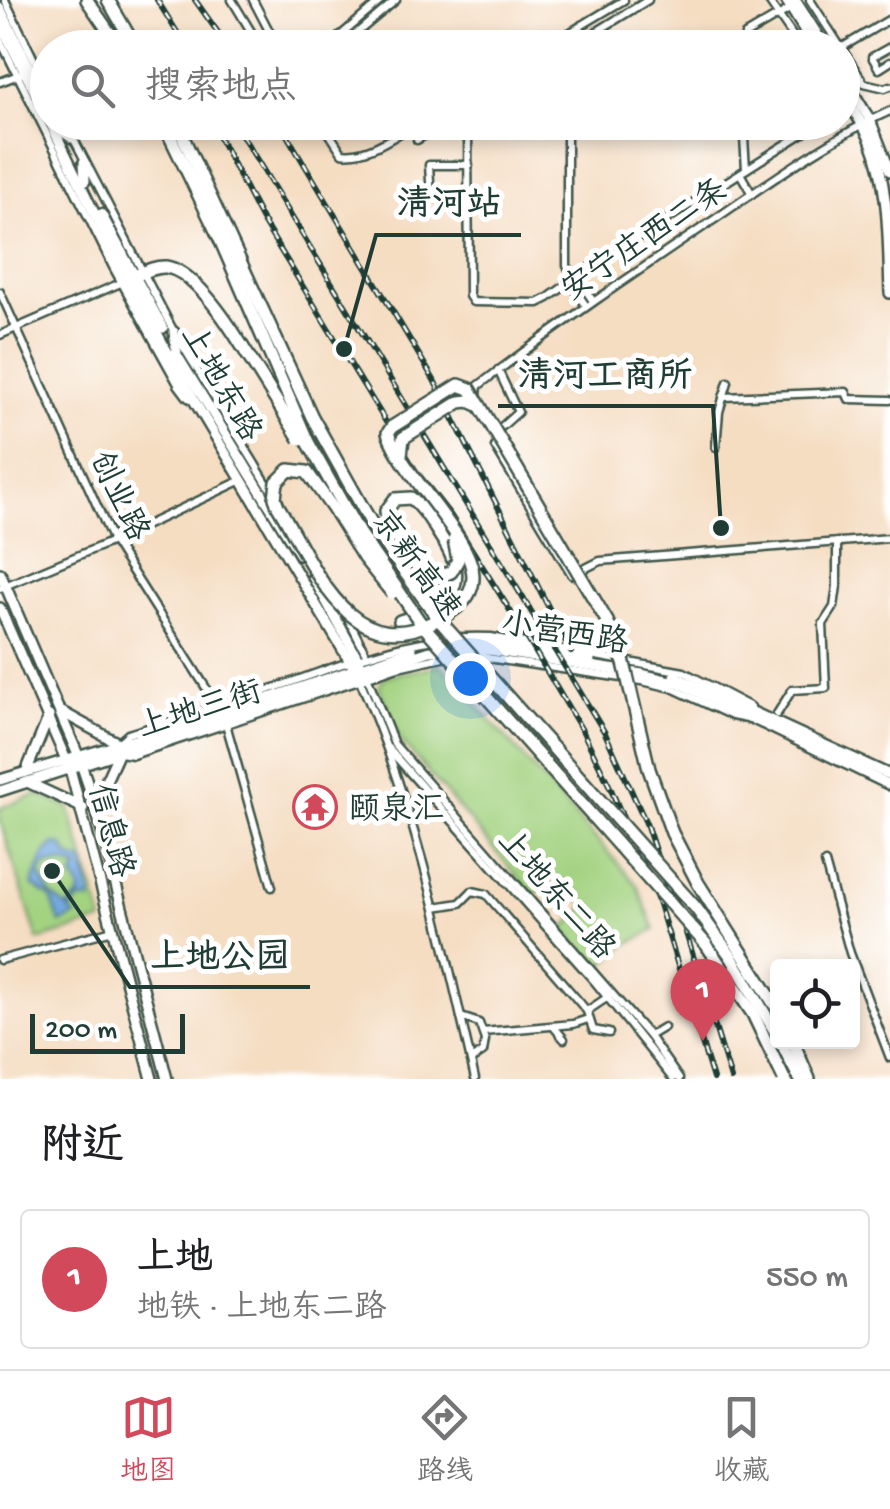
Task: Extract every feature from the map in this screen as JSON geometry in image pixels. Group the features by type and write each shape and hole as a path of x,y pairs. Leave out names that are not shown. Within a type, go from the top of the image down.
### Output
{"highway":[{"path":"91,0 110,30"},
{"path":"108,0 126,30"},
{"name":"京新高速","path":"171,140 219,237 315,456 359,533 420,622 706,944 753,1014 784,1079"},
{"name":"京新高速","path":"184,140 324,442 378,535 440,621 696,908 730,954 770,1023"},
{"path":"132,278 160,267 189,278 247,354 304,445 336,513"},
{"path":"420,622 364,558 307,472 294,469 280,477 275,490 278,506 338,606 358,622 379,632 410,632 442,618 456,610 469,594 471,564 388,433 392,426 465,385 611,629 624,663 652,781 672,833 698,883 770,997"},
{"path":"401,458 403,438 460,402 477,401"},
{"path":"400,621 449,596 458,578 454,556 412,498 395,499 386,511 388,526 417,568 427,576 440,577 451,572 458,554 439,514"},
{"name":"京新高速","path":"784,1049 800,1079"},
{"path":"796,1049 810,1079"}],"main road":[{"path":"793,3 807,30"},
{"path":"793,3 813,30"},
{"name":"上地东路","path":"0,8 30,82"},
{"name":"上地东路","path":"0,23 22,60"},
{"name":"上地东路","path":"24,72 30,80"},
{"path":"860,110 890,171"},
{"path":"860,114 866,122 884,187 890,293"},
{"name":"上地东路","path":"64,140 132,278 320,588 359,667"},
{"name":"上地东路","path":"64,140 194,400 359,667"},
{"path":"84,162 85,181"},
{"path":"174,332 177,355"},
{"name":"信息路","path":"0,573 60,711 95,805 167,1079"},
{"path":"0,608 49,716 26,777 0,791"},
{"name":"小营西路","path":"359,667 430,651 489,650 642,674 679,683 890,775"},
{"name":"上地三街","path":"26,777 223,717 359,667"},
{"path":"60,711 119,748 95,805"},
{"name":"信息路","path":"49,716 83,808 152,1079"},
{"name":"小营西路","path":"761,718 890,785"},
{"path":"0,780 26,777 83,808"}],"street":[{"path":"5,0 22,60"},
{"path":"232,0 250,30"},
{"path":"253,0 269,30"},
{"path":"347,30 382,0"},
{"path":"360,30 396,0"},
{"path":"574,30 624,0"},
{"path":"599,30 648,0"},
{"path":"768,0 789,30"},
{"path":"810,0 830,30"},
{"path":"753,30 793,3"},
{"path":"860,36 890,19"},
{"path":"0,40 30,69"},
{"path":"889,63 881,52 890,47"},
{"path":"0,82 24,72 30,83"},
{"path":"860,76 864,83 890,86"},
{"name":"安宁庄西二条","path":"860,126 890,111"},
{"path":"60,140 132,278 174,332 330,586 359,667"},
{"path":"73,140 132,278"},
{"path":"334,140 342,153 350,154 385,140"},
{"path":"468,140 470,300 538,302 794,140"},
{"path":"566,140 568,266 590,304"},
{"path":"743,140 743,172 752,194"},
{"name":"安宁庄西二条","path":"498,370 752,194 838,140"},
{"path":"468,165 430,165 431,198 469,199"},
{"path":"0,335 132,278"},
{"name":"创业路","path":"0,292 112,541 223,717 272,887"},
{"path":"498,430 518,412 498,370 476,392 498,430 499,444 495,447 572,575 600,560 890,538"},
{"path":"716,447 722,396 728,382"},
{"path":"722,396 846,392 849,399 890,400"},
{"path":"3,587 242,480"},
{"path":"777,714 792,690 826,688 823,624 834,607 838,586 838,542"},
{"name":"小营西路","path":"359,667 394,648 427,638 475,636 684,672 761,718"},
{"name":"上地东路","path":"359,667 391,746"},
{"path":"391,746 475,1079"},
{"name":"上地东二路","path":"391,746 420,786 676,1079"},
{"name":"上地东二路","path":"391,746 649,1036 676,1079"},
{"path":"402,793 420,786"},
{"path":"825,863 850,953 890,1058"},
{"path":"434,907 460,903 472,892 486,894 587,1015 594,1030 608,1033"},
{"path":"0,960 114,930"},
{"path":"484,1032 554,1026 587,1015 608,997"},
{"path":"461,1017 479,1022 484,1032 483,1052 471,1060"},
{"path":"554,1026 564,1039"},
{"path":"649,1036 664,1027"}],"green space":[{"path":"441,665 637,885 655,930 627,944 597,969 563,929 587,905 556,877 534,896 401,741 379,687 385,676"},
{"path":"37,794 69,807 103,921 38,940 0,821 0,808"}],"water":[{"path":"55,844 62,845 70,858 84,862 92,900 80,900 70,911 76,916 60,923 51,898 32,885 45,853","holes":["63,863 78,868 73,877 80,888 79,897 68,908 51,895 40,876 45,865"]}],"railway":[{"path":"157,0 176,30"},
{"path":"195,0 216,30"},
{"path":"220,140 262,220 583,732 658,901 713,1079"},
{"path":"245,140 605,733 646,823 669,893"},
{"path":"290,140 434,380 571,652"},
{"path":"670,881 731,1079"}],"place":[{"name":"清河站","path":"344,349"},
{"name":"清河工商所","path":"721,528"},
{"name":"颐泉汇","path":"315,807"},
{"name":"上地公园","path":"52,871"},
{"name":"上地","path":"703,1041"}]}
